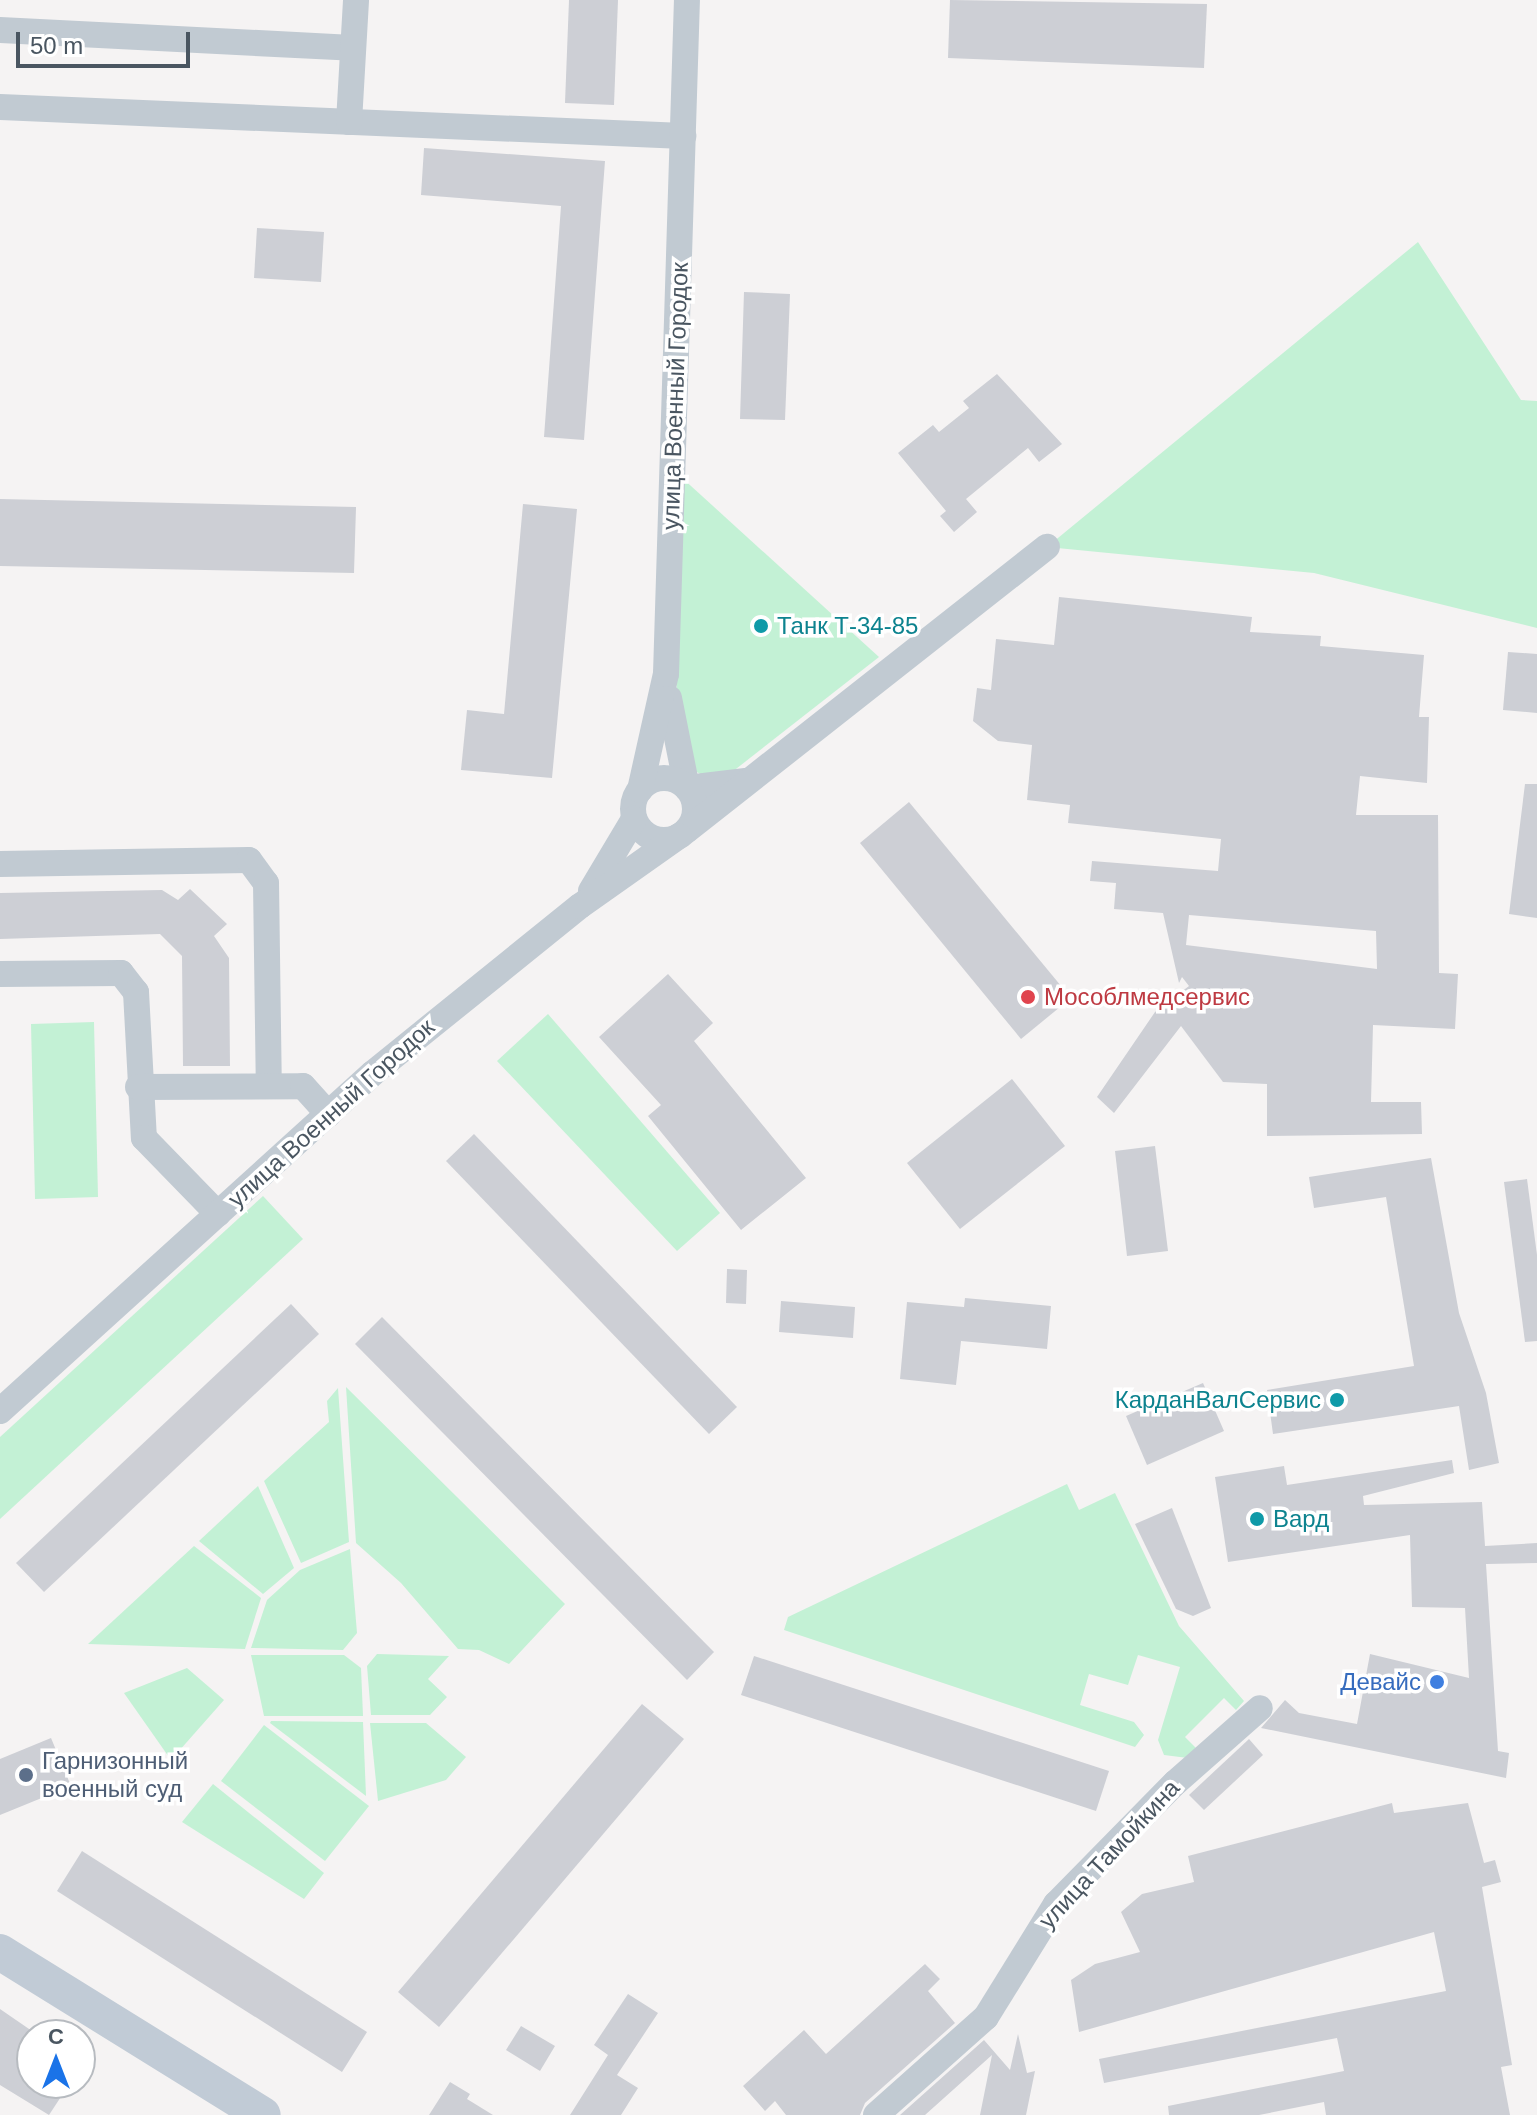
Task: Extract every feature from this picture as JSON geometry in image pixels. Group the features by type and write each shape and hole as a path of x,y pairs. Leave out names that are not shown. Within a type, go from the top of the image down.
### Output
{"street":[{"path":"349,122 356,0"},
{"name":"улица Военный Городок","path":"640,790 666,674 687,0"},
{"path":"0,30 353,48"},
{"path":"0,107 683,136"},
{"name":"улица Военный Городок","path":"0,1411 328,1114 580,906 756,778 1047,547"},
{"path":"634,819 655,839 683,833 695,807 687,788 666,674"},
{"path":"580,906 634,819 640,790 663,778 687,788 756,778"},
{"path":"0,864 249,860 266,883 269,1086"},
{"path":"0,974 121,973 136,992 138,1087 144,1138 218,1214"},
{"path":"138,1087 303,1086 328,1114"},
{"name":"улица Тамойкина","path":"876,2115 986,2017 1056,1904 1175,1783 1260,1708"},
{"path":"0,1952 263,2115"}],"green space":[{"path":"1418,242 1521,400 1537,401 1537,628 1314,573 1047,547"},
{"path":"680,476 879,657 727,776 708,778 693,770 680,747 674,643"},
{"path":"548,1014 720,1213 677,1251 497,1061"},
{"path":"94,1022 98,1197 35,1199 31,1024"},
{"path":"263,1196 303,1239 0,1519 0,1437"},
{"path":"346,1387 565,1604 509,1664 479,1650 458,1649 401,1583 356,1543"},
{"path":"338,1388 349,1542 301,1563 264,1481 329,1422 327,1401"},
{"path":"1067,1484 1079,1510 1115,1493 1179,1626 1244,1701 1236,1710 1224,1698 1185,1737 1197,1749 1188,1758 1164,1755 1158,1740 1180,1667 1138,1655 1128,1685 1089,1674 1080,1705 1134,1722 1144,1735 1135,1747 784,1630 788,1617"},
{"path":"258,1486 294,1568 263,1594 199,1541"},
{"path":"194,1546 261,1598 245,1649 88,1644"},
{"path":"350,1549 357,1633 343,1650 251,1648 267,1600 300,1570"},
{"path":"377,1654 449,1656 428,1679 447,1697 430,1715 371,1715 367,1666"},
{"path":"251,1655 344,1655 361,1668 363,1716 264,1716"},
{"path":"187,1668 224,1700 171,1760 124,1693"},
{"path":"271,1721 363,1722 366,1796 270,1723"},
{"path":"370,1723 426,1723 466,1757 446,1780 378,1801"},
{"path":"264,1725 369,1806 325,1861 221,1781"},
{"path":"213,1784 324,1873 304,1899 182,1822"}],"building":[{"path":"569,0 618,0 614,105 565,103"},
{"path":"950,0 1207,4 1204,68 948,58"},
{"path":"424,148 605,161 584,440 544,437 561,206 421,195"},
{"path":"257,228 324,232 321,282 254,278"},
{"path":"744,292 790,294 785,420 740,419"},
{"path":"997,374 1062,444 1039,462 1028,448 966,499 977,512 954,532 940,516 946,511 898,453 933,425 939,432 969,408 963,401"},
{"path":"0,499 356,507 354,573 0,566"},
{"path":"523,504 577,509 552,778 461,770 467,710 504,714"},
{"path":"1059,597 1252,617 1250,632 1321,636 1320,646 1424,655 1419,717 1429,717 1427,783 1360,776 1356,815 1438,815 1439,973 1458,974 1455,1029 1373,1025 1371,1102 1421,1102 1422,1134 1267,1136 1267,1084 1223,1082 1181,1026 1114,1113 1097,1097 1155,1012 1189,986 1182,977 1179,983 1163,913 1114,909 1116,883 1090,881 1092,861 1218,871 1221,839 1068,823 1070,805 1027,800 1032,745 998,741 973,721 977,688 991,690 996,639 1054,645","holes":["1189,915 1376,931 1377,969 1186,945"]},
{"path":"1508,652 1537,654 1537,713 1503,710"},
{"path":"1525,784 1537,784 1537,918 1509,914"},
{"path":"909,802 1071,998 1021,1039 860,843"},
{"path":"190,889 227,924 214,936 229,958 230,1066 183,1066 182,956 160,934 0,939 0,893 162,890 178,900"},
{"path":"668,974 713,1023 694,1041 806,1178 741,1230 648,1116 661,1105 599,1037"},
{"path":"1012,1079 1065,1146 960,1229 907,1163"},
{"path":"474,1134 737,1407 709,1434 446,1161"},
{"path":"1155,1146 1168,1251 1127,1256 1115,1151"},
{"path":"1431,1158 1459,1313 1486,1393 1499,1463 1469,1470 1459,1406 1273,1434 1267,1390 1414,1366 1386,1197 1314,1208 1309,1177"},
{"path":"1527,1179 1537,1255 1537,1341 1525,1342 1504,1182"},
{"path":"727,1269 747,1270 746,1304 726,1303"},
{"path":"965,1298 1051,1306 1047,1349 961,1341 956,1385 900,1379 907,1302 964,1307"},
{"path":"781,1301 855,1307 853,1338 779,1332"},
{"path":"291,1304 319,1334 44,1592 16,1563"},
{"path":"382,1317 714,1652 687,1680 355,1344"},
{"path":"1203,1383 1224,1431 1147,1465 1126,1416"},
{"path":"1452,1460 1454,1473 1363,1496 1364,1505 1482,1502 1485,1546 1537,1543 1537,1563 1486,1564 1498,1751 1509,1753 1506,1778 1261,1728 1285,1700 1299,1713 1357,1724 1370,1654 1469,1678 1465,1608 1412,1607 1410,1535 1228,1562 1215,1477 1284,1466 1287,1485"},
{"path":"1172,1508 1211,1608 1193,1616 1176,1609 1135,1524"},
{"path":"754,1656 1109,1771 1096,1811 741,1695"},
{"path":"642,1704 684,1739 439,2027 398,1992"},
{"path":"51,1738 71,1786 0,1815 0,1759"},
{"path":"1249,1739 1263,1755 1204,1810 1189,1795"},
{"path":"1392,1803 1394,1813 1468,1803 1484,1863 1495,1860 1501,1882 1482,1887 1512,2065 1501,2067 1510,2115 1326,2115 1324,2102 1259,2115 1169,2115 1168,2106 1344,2071 1337,2038 1104,2083 1099,2059 1446,1991 1434,1932 1079,2032 1071,1980 1095,1964 1140,1952 1121,1912 1142,1894 1194,1882 1188,1856"},
{"path":"82,1851 367,2032 342,2072 57,1891"},
{"path":"925,1964 940,1979 928,1991 955,2023 865,2103 860,2115 786,2115 775,2101 765,2111 743,2086 804,2030 826,2054"},
{"path":"628,1994 658,2013 617,2075 638,2088 621,2115 570,2115 608,2055 594,2045"},
{"path":"0,2009 16,2020 16,2095 0,2085"},
{"path":"521,2026 555,2046 540,2071 506,2050"},
{"path":"1018,2034 1027,2073 1035,2071 1026,2115 980,2115 992,2055 925,2115 900,2115 984,2040 1010,2070"},
{"path":"450,2082 470,2094 467,2099 493,2115 429,2115"},
{"path":"23,2099 60,2099 49,2115"}],"place":[{"name":"Танк Т-34-85","path":"761,626"},
{"name":"Мособлмедсервис","path":"1028,997"},
{"name":"КарданВалСервис","path":"1337,1400"},
{"name":"Вард","path":"1257,1519"},
{"name":"Девайс","path":"1437,1682"},
{"name":"Гарнизонный военный суд","path":"26,1775"}]}
